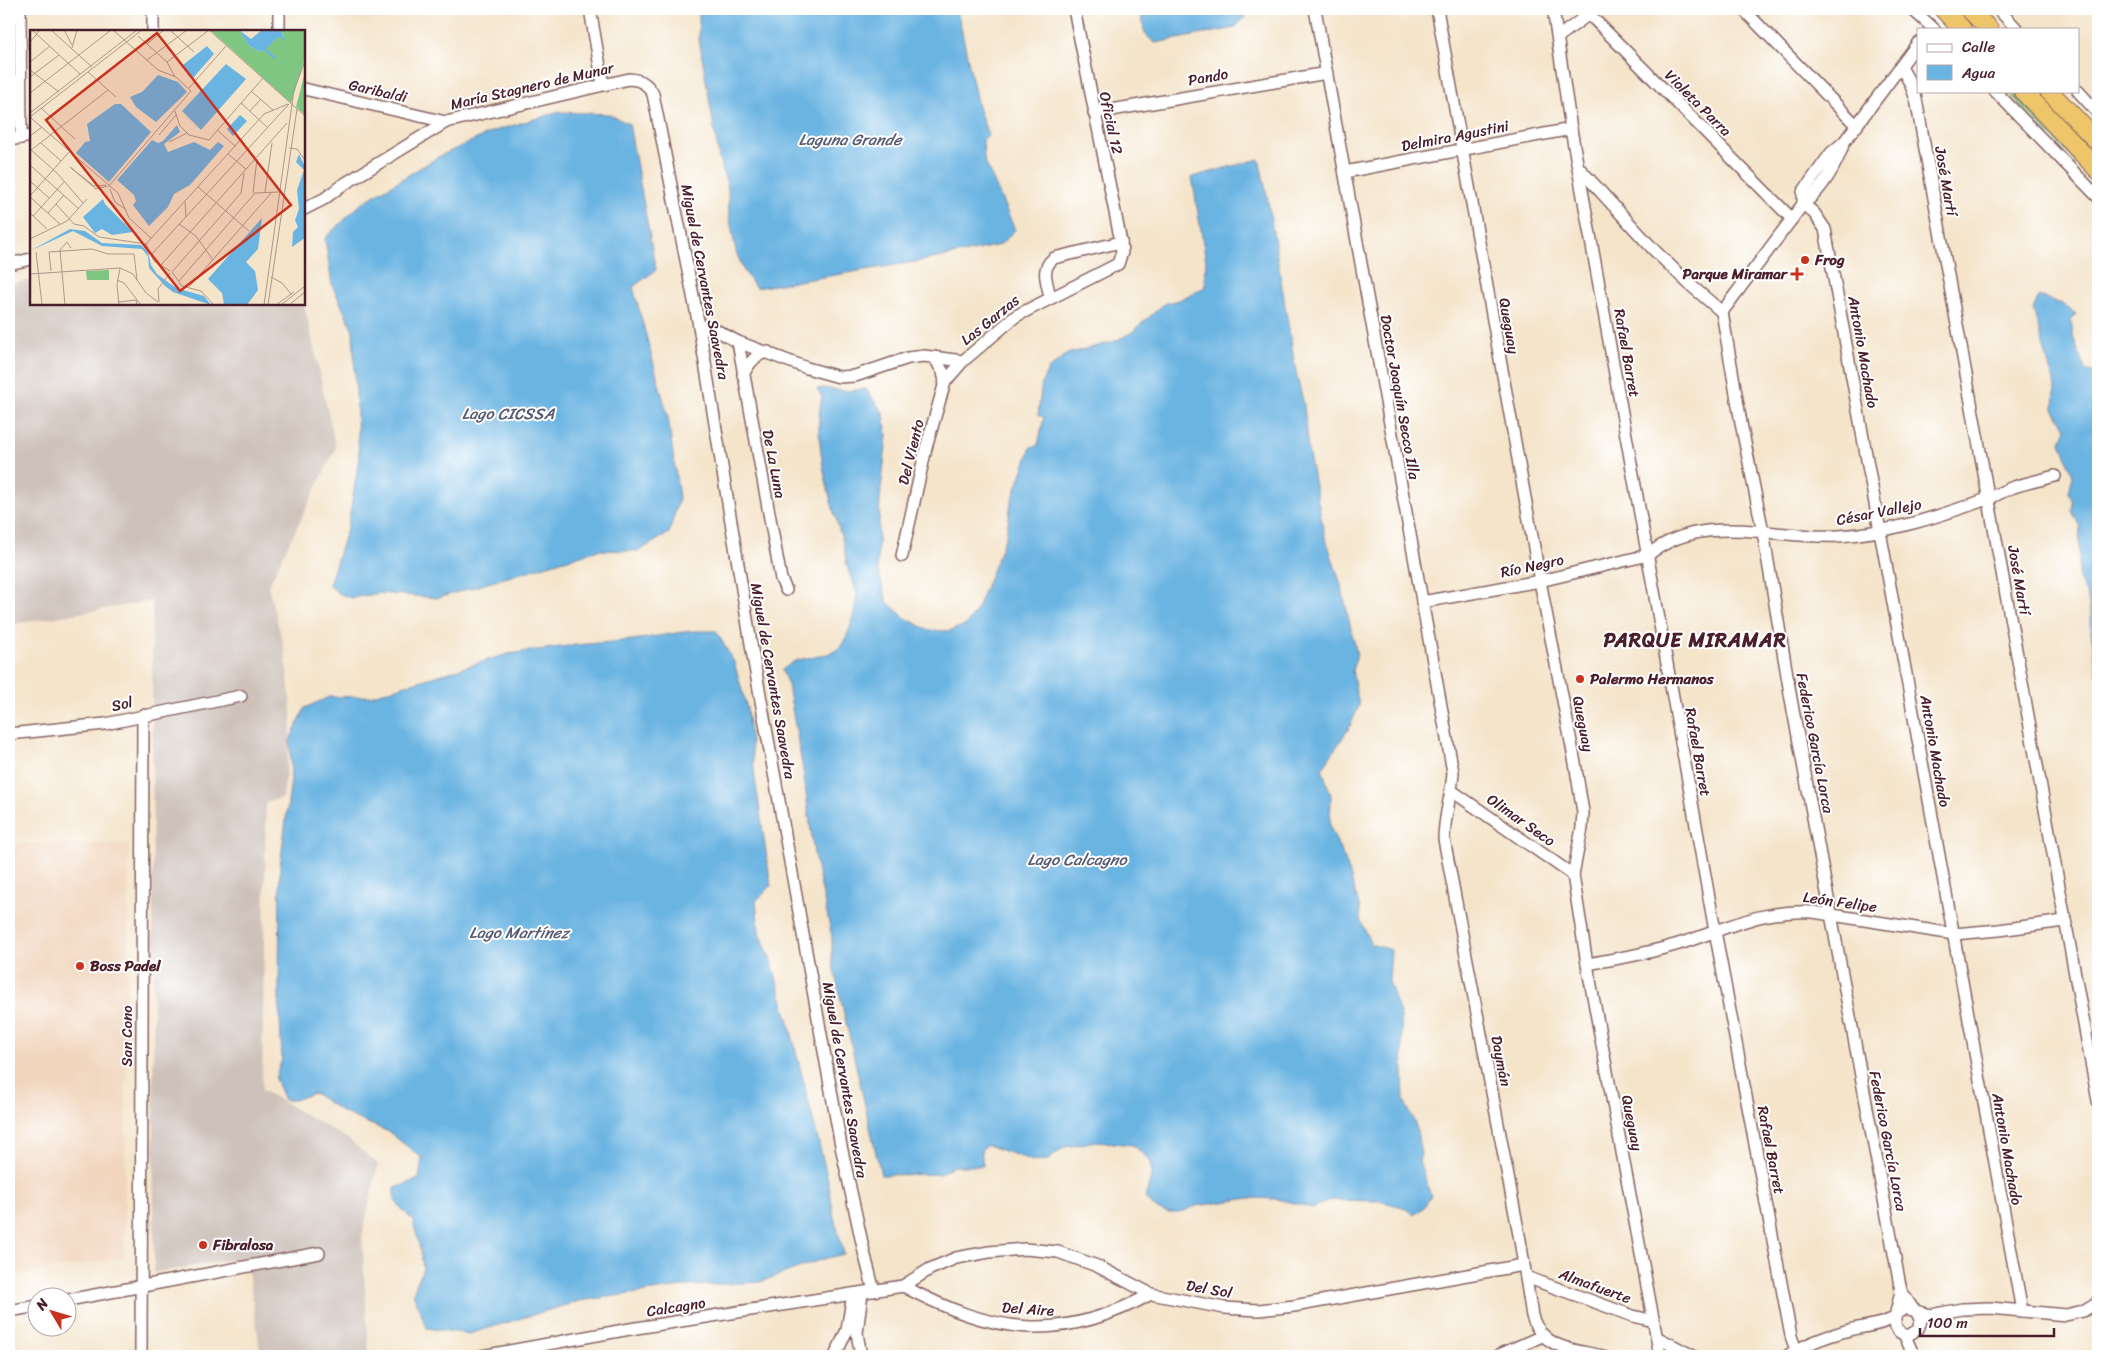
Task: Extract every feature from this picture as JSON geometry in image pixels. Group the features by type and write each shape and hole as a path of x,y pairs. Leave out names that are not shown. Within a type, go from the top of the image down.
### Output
{"highway":[{"path":"1945,9 1961,28"},
{"path":"1969,9 1988,28"},
{"path":"2024,92 2098,170"},
{"path":"2050,92 2098,142"}],"street":[{"path":"9,140 26,137 20,9"},
{"path":"153,9 153,30"},
{"path":"279,9 279,30"},
{"path":"590,9 603,84"},
{"name":"Oficial 12","path":"1074,9 1121,242"},
{"name":"Doctor Joaquín Secco Illa","path":"1315,9 1453,772 1452,791"},
{"name":"Queguay","path":"1437,9 1540,581 1575,763 1583,812 1582,828 1573,874 1587,964 1660,1356"},
{"name":"Rafael Barret","path":"1554,9 1571,129 1715,931 1789,1326 1791,1353"},
{"path":"1743,9 1856,126"},
{"path":"1912,9 1931,28 1945,9"},
{"path":"1998,9 2016,28"},
{"path":"1558,37 1586,11"},
{"name":"Violeta Parra","path":"1586,11 1792,219"},
{"path":"1579,168 1653,249 1722,312 1792,219 1802,204 1803,192 1831,153 1844,142 1917,43"},
{"name":"José Martí","path":"1901,67 1910,82 1916,99 2098,1101"},
{"name":"Pando","path":"1094,113 1327,73"},
{"name":"María Stagnero de Munar","path":"305,209 324,200 341,186 446,122 603,84 629,79 641,81"},
{"name":"Miguel de Cervantes Saavedra","path":"641,81 650,87 653,94 698,326 753,656 841,1146 874,1291"},
{"name":"Garibaldi","path":"305,89 446,122"},
{"path":"1995,92 2098,197"},
{"path":"2079,92 2098,113"},
{"name":"Delmira Agustini","path":"1345,172 1571,129"},
{"path":"1583,192 1593,186 1598,187"},
{"name":"Antonio Machado","path":"1802,204 1814,213 1825,229 2022,1311"},
{"path":"1050,297 1045,271 1047,263 1054,258 1121,242"},
{"name":"Las Garzas","path":"698,326 714,329 738,342 807,368 839,377 855,376 908,358 934,357 963,360 1016,316 1118,264 1122,252 1121,242"},
{"path":"9,264 30,259"},
{"name":"Federico García Lorca","path":"1722,312 1856,1056 1901,1291 1896,1315"},
{"name":"De La Luna","path":"738,342 742,375 781,579 786,590"},
{"path":"742,375 754,358 768,352"},
{"path":"934,357 943,372 945,382"},
{"path":"945,382 963,360"},
{"name":"Del Viento","path":"902,556 926,448 945,382"},
{"name":"César Vallejo","path":"1648,555 1659,546 1672,540 1699,532 1722,529 1803,537 1860,534 1909,524 1989,498 2010,488 2055,476"},
{"name":"Río Negro","path":"1422,602 1540,581 1648,555"},
{"name":"Sol","path":"9,734 105,724 241,696"},
{"name":"San Cono","path":"142,1356 143,715"},
{"name":"Olimar Seco","path":"1452,791 1573,874"},
{"name":"Daymán","path":"1452,791 1444,822 1444,839 1532,1316 1535,1326 1542,1336"},
{"name":"León Felipe","path":"1587,964 1668,947 1774,912 1794,910 1954,934 2064,921"},
{"name":"Del Sol","path":"903,1286 930,1269 956,1258 989,1252 1025,1249 1058,1252 1097,1266 1152,1294 1224,1308 1276,1309 1525,1271"},
{"path":"78,1298 319,1253"},
{"name":"Almafuerte","path":"1525,1271 1633,1316 1654,1321"},
{"name":"Calcagno","path":"482,1356 630,1329 903,1286"},
{"name":"Del Aire","path":"903,1286 967,1316 1014,1326 1041,1328 1072,1326 1124,1310 1152,1294"},
{"name":"Federico García Lorca","path":"1901,1291 1914,1310"},
{"path":"835,1356 848,1330 857,1293"},
{"path":"857,1293 857,1333 861,1356"},
{"path":"1791,1353 1817,1340 1852,1329 1878,1324 1906,1308 1930,1314 1962,1309 1990,1308 2066,1315 2083,1311 2098,1302"},
{"path":"9,1311 28,1308"},
{"path":"1913,1352 1920,1317 1914,1310"},
{"path":"1878,1324 1902,1334 1918,1328 1930,1314"},
{"path":"1896,1315 1895,1326 1913,1352"},
{"path":"1497,1356 1542,1336 1563,1347 1603,1356"},
{"path":"1658,1338 1693,1356"}],"shaded area":[{"path":"30,280 30,305 304,305 336,448 268,586 286,656 292,719 283,798 266,802 262,1090 348,1139 378,1164 362,1236 369,1356 261,1356 246,1257 154,1273 152,601 9,625 9,284"},
{"path":"9,843 129,844 124,1258 9,1276"}],"green space":[{"path":"2008,92 2014,92 2098,180 2098,186"},
{"path":"2032,92 2045,92 2098,148 2098,161"}],"water":[{"name":"Laguna Grande","path":"699,9 957,9 978,107 988,135 983,140 984,159 1015,230 1000,245 938,258 756,288 744,271 736,252 729,214 728,188 719,158 699,39"},
{"path":"1140,9 1244,9 1245,17 1235,28 1155,43 1145,34"},
{"name":"Lago CICSSA","path":"559,112 608,114 629,124 656,270 633,287 668,417 679,498 669,533 639,551 598,550 438,598 380,593 351,598 338,593 329,585 348,525 359,460 353,330 332,285 325,238 362,203 440,156 494,131"},
{"name":"Lago Calcagno","path":"1259,159 1267,195 1296,372 1304,405 1308,449 1324,533 1341,585 1357,655 1352,670 1359,706 1349,728 1322,769 1331,795 1330,827 1347,865 1360,909 1360,919 1371,944 1391,950 1389,981 1401,1017 1404,1100 1416,1126 1421,1154 1419,1161 1431,1196 1424,1207 1414,1215 1406,1208 1380,1201 1330,1200 1313,1208 1277,1199 1250,1198 1196,1206 1179,1213 1168,1213 1157,1209 1145,1198 1151,1178 1151,1161 1133,1145 1096,1141 1065,1147 1048,1160 1033,1161 987,1145 981,1150 983,1166 953,1166 939,1174 881,1175 832,961 832,937 814,854 803,770 788,685 782,670 800,659 823,655 839,648 849,630 856,604 856,591 848,569 823,467 819,430 819,413 822,397 817,389 844,391 866,389 884,414 887,436 880,499 877,567 887,602 904,617 928,630 949,631 966,625 976,611 1006,536 1011,503 1031,447 1038,445 1044,417 1038,415 1042,382 1048,370 1067,354 1113,342 1131,333 1164,304 1179,300 1205,287 1206,261 1192,177"},
{"path":"2039,296 2062,304 2076,314 2071,321 2073,336 2085,370 2098,374 2098,678 2087,594 2079,579 2080,527 2072,511 2073,502 2069,492 2073,475 2061,442 2066,428 2054,409 2055,387 2033,309"},
{"name":"Lago Martínez","path":"689,631 716,631 734,662 747,708 771,886 756,901 759,930 772,964 788,1019 828,1180 834,1217 844,1254 823,1259 760,1282 689,1286 579,1301 469,1334 427,1328 413,1293 423,1268 413,1221 395,1201 395,1188 419,1179 422,1158 389,1132 344,1113 314,1093 294,1100 284,1100 275,1079 282,1059 279,999 280,866 291,780 290,740 305,708 329,697 370,696 508,654 633,640"}],"place":[{"name":"Frog","path":"1805,260"},
{"name":"Parque Miramar","path":"1797,274"},
{"name":"Palermo Hermanos","path":"1580,679"},
{"name":"Boss Padel","path":"80,966"},
{"name":"Fibralosa","path":"203,1245"}],"district":[{"name":"PARQUE MIRAMAR","path":"1695,640"}]}
